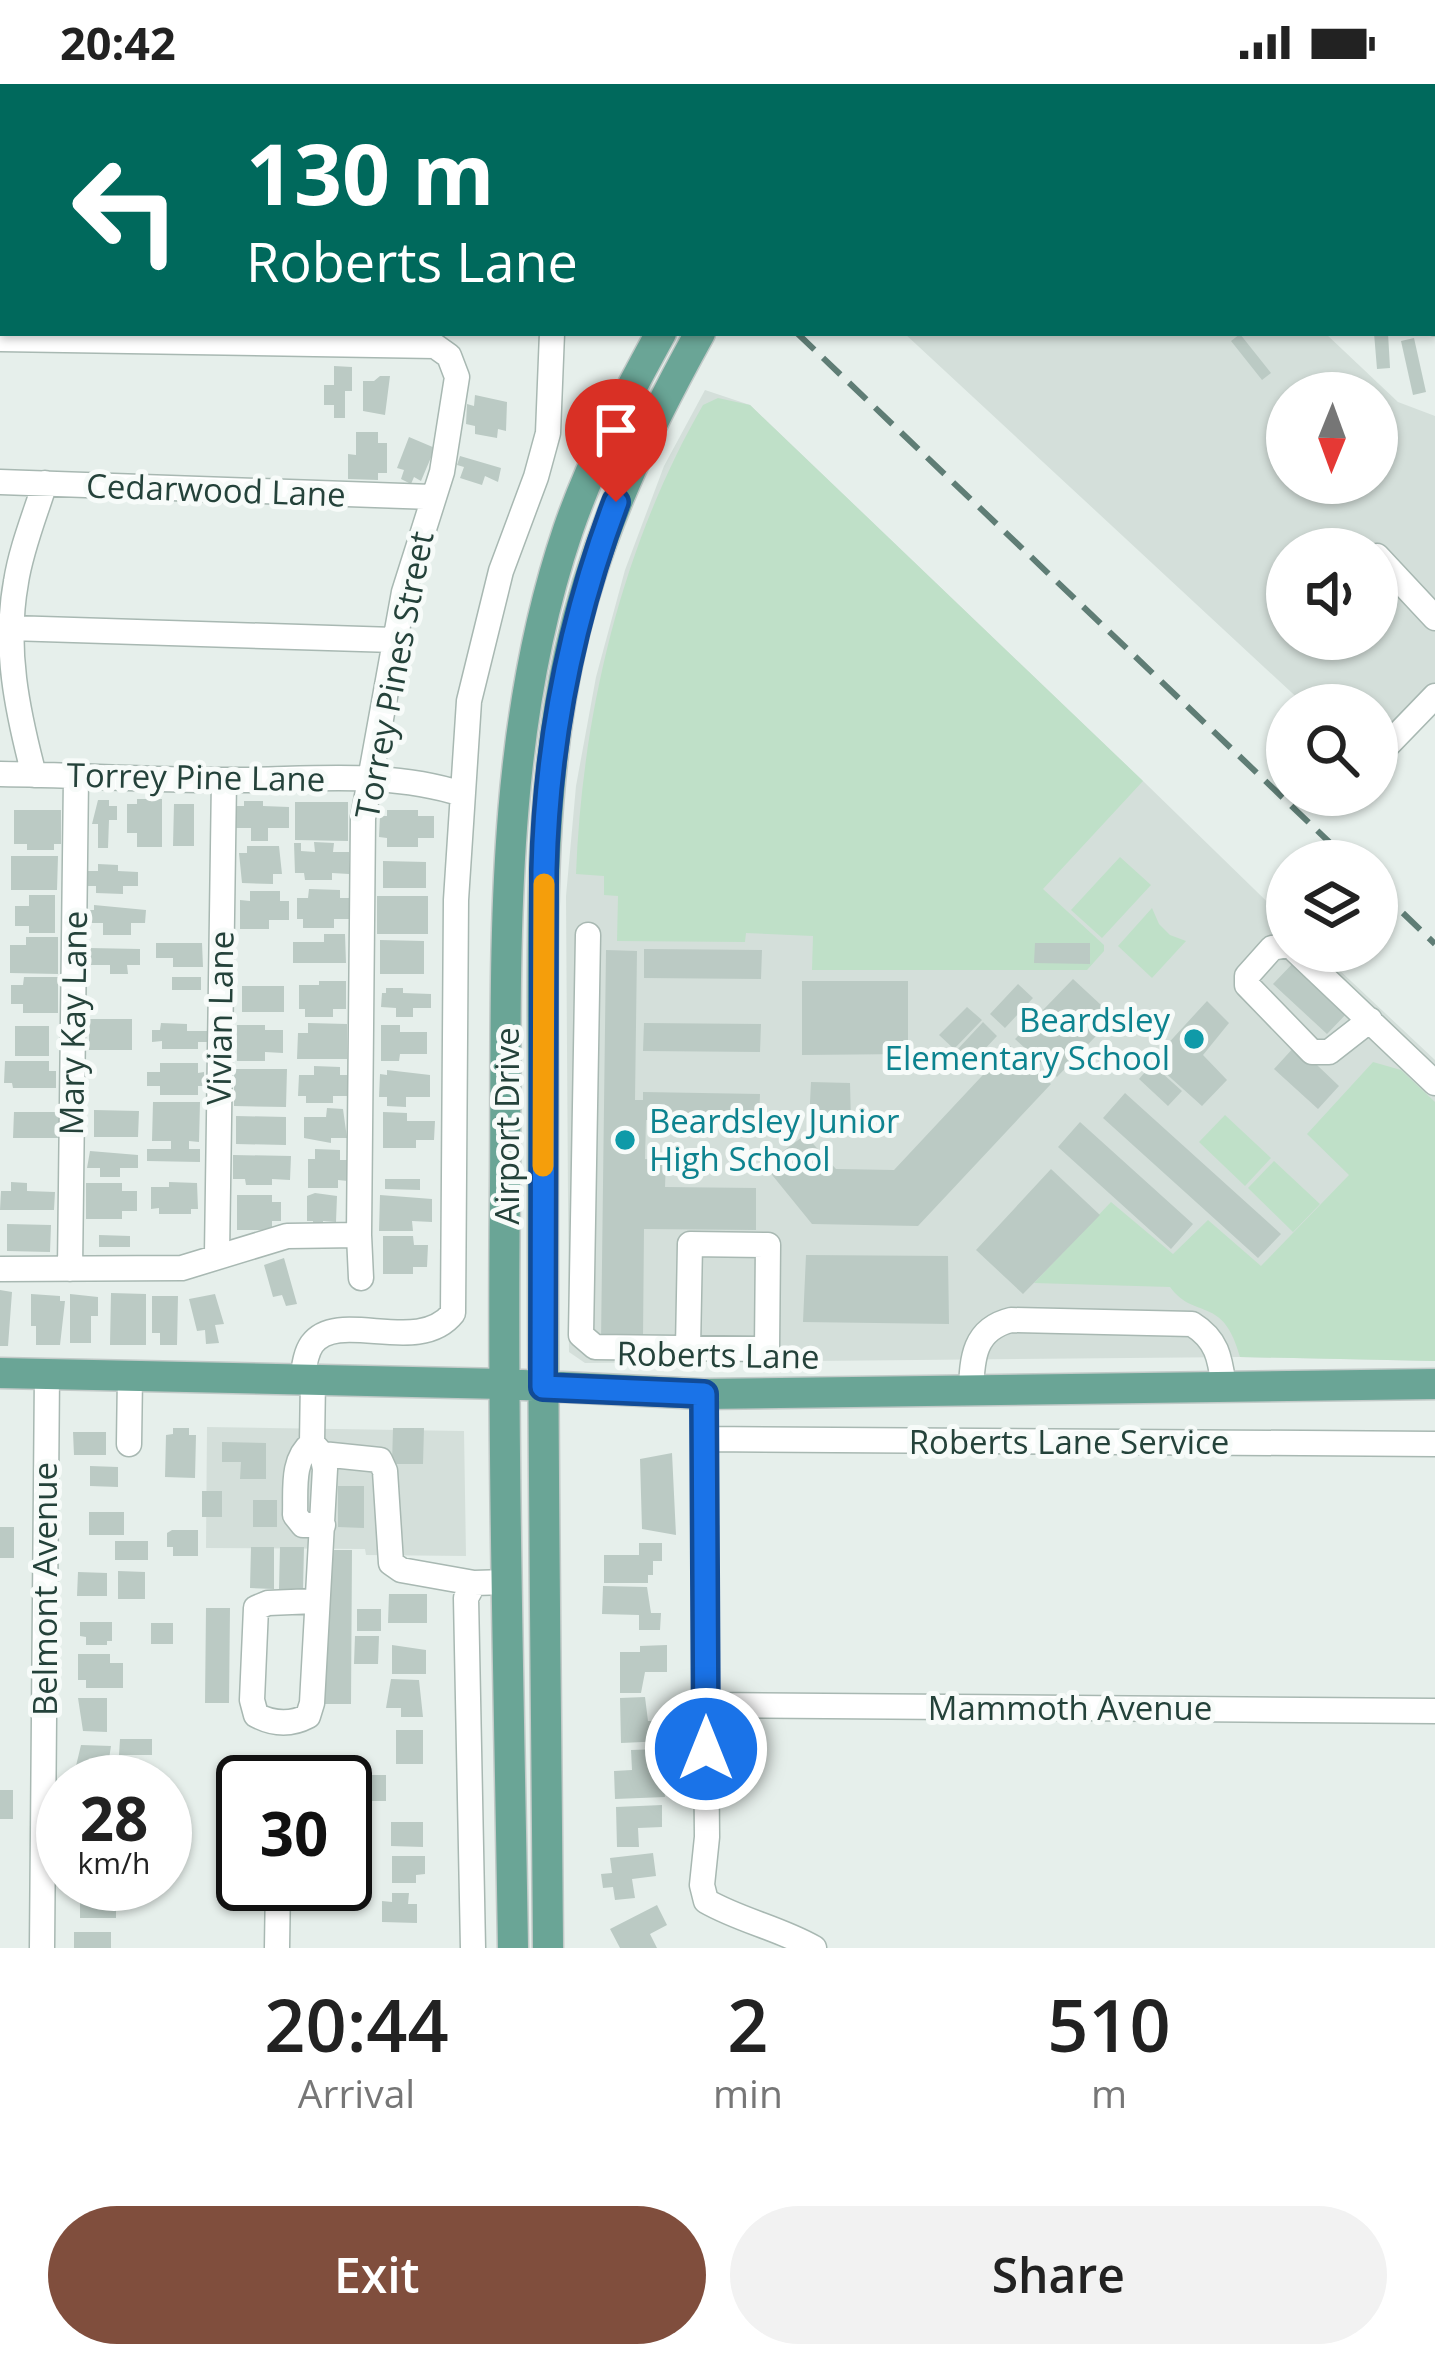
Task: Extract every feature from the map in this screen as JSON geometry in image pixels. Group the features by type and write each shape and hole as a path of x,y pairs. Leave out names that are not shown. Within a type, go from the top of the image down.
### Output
{"main road":[{"name":"Airport Drive","path":"513,1948 503,1384 508,874 522,715 541,620 579,500 659,336"},
{"name":"Airport Drive","path":"548,1948 545,841 559,706 585,592 616,502 698,336"},
{"name":"Roberts Lane","path":"0,1373 503,1384 704,1394 1435,1384"}],"street":[{"path":"317,1449 308,1350 317,1338 332,1331 414,1333 444,1324 453,1313 456,900 470,701 481,645 548,433 552,336"},
{"name":"Torrey Pines Street","path":"0,339 435,346 449,356 457,377 442,472 408,576 363,818 361,1278"},
{"name":"Cedarwood Lane","path":"0,482 433,497"},
{"path":"34,775 18,714 10,628 16,578 45,483"},
{"path":"1398,578 1435,618"},
{"path":"10,628 394,640"},
{"path":"1398,734 1435,696"},
{"name":"Torrey Pine Lane","path":"0,774 369,779 437,786 462,794"},
{"name":"Mary Kay Lane","path":"70,1269 76,777"},
{"name":"Vivian Lane","path":"217,1255 224,780"},
{"path":"588,935 581,1335 595,1347 766,1348"},
{"path":"1266,955 1247,976 1247,985 1312,1052 1329,1052 1370,1020"},
{"path":"1319,972 1435,1083"},
{"path":"0,1269 182,1268 287,1236 359,1235"},
{"path":"688,1348 690,1244 768,1245 767,1394"},
{"path":"970,1391 979,1341 993,1326 1011,1320 1192,1324 1219,1352 1224,1387"},
{"name":"Belmont Avenue","path":"42,1948 47,1373"},
{"path":"129,1444 130,1376"},
{"path":"704,1394 707,1837 702,1885 706,1901 814,1948"},
{"name":"Roberts Lane Service","path":"704,1439 1435,1444"},
{"path":"315,1601 256,1608 252,1700 256,1715 268,1721 296,1723 308,1716 312,1703 323,1525 303,1525 295,1515 301,1451 317,1449 380,1460 385,1471 392,1563 401,1570 474,1583 507,1582"},
{"path":"473,1948 466,1598 474,1583"},
{"name":"Mammoth Avenue","path":"706,1705 1435,1711"},
{"path":"277,1948 278,1911"}],"shaded area":[{"path":"907,336 1328,336 1366,372 1266,372 1266,504 1398,504 1398,402 1435,416 1435,696 1398,736 1398,684 1282,684"},
{"path":"705,390 750,405 1266,901 1266,972 1341,972 1435,1060 1435,1361 1240,1357 585,1363 569,1352 566,896 576,786 596,677 625,570 664,466"},
{"path":"207,1427 464,1431 466,1556 366,1555 365,1549 206,1548"}],"green space":[{"path":"718,398 750,405 1143,781 1043,889 1104,945 1087,970 812,970 813,936 746,933 745,942 617,941 618,896 604,895 604,876 576,874 597,692 611,632 650,515 703,405"},
{"path":"1120,857 1151,885 1102,938 1071,910"},
{"path":"1152,908 1170,935 1186,941 1152,978 1118,946"},
{"path":"1373,1062 1401,1070 1435,1102 1435,1361 1240,1357 1233,1337 1217,1316 1179,1297 1170,1287 1034,1283 1111,1202 1173,1254 1208,1220 1261,1266 1349,1175 1307,1134"},
{"path":"1225,1115 1271,1158 1245,1186 1199,1142"},
{"path":"1274,1161 1320,1204 1293,1232 1248,1188"}],"building":[{"path":"1237,336 1270,372 1262,380 1231,341"},
{"path":"1374,336 1388,336 1390,368 1377,369"},
{"path":"1414,338 1426,392 1413,395 1401,341"},
{"path":"334,366 352,367 352,391 345,391 345,418 334,418 334,405 324,405 324,385 334,385"},
{"path":"390,376 385,415 363,411 363,381"},
{"path":"475,395 507,402 506,431 498,429 497,438 475,434 475,426 466,424 467,404 474,406"},
{"path":"356,432 378,432 378,443 387,443 387,473 378,473 378,480 348,479 348,454 356,455"},
{"path":"409,437 435,448 421,481 414,477 411,484 401,479 404,470 397,468"},
{"path":"460,456 501,468 498,482 485,476 482,485 460,478 464,467 457,465"},
{"path":"137,799 162,799 162,847 137,847 137,833 127,833 127,804 137,804"},
{"path":"98,800 117,806 117,820 109,820 108,848 98,848 98,824 92,824"},
{"path":"244,801 289,807 289,828 268,828 268,841 251,841 251,828 234,828 234,806 244,806"},
{"path":"295,802 348,802 348,841 295,840"},
{"path":"174,804 194,804 194,846 173,846"},
{"path":"14,810 61,810 61,844 54,844 54,850 27,850 27,844 14,844"},
{"path":"387,810 418,810 418,816 434,816 434,838 418,838 418,847 387,847 387,838 379,837 380,816 387,816"},
{"path":"314,842 334,843 333,852 349,852 349,874 332,873 332,880 305,880 304,873 295,873 294,843 301,843 301,851 315,852"},
{"path":"247,846 279,846 282,874 273,874 273,884 242,883 239,853 247,853"},
{"path":"11,856 58,856 57,890 11,890"},
{"path":"383,861 426,862 426,888 383,888"},
{"path":"98,864 138,872 138,886 123,886 123,894 96,893 96,886 86,886 86,871 98,871"},
{"path":"309,889 340,890 340,898 350,898 349,919 334,919 334,928 303,928 303,919 297,919 297,898 308,898"},
{"path":"250,891 280,891 280,901 289,901 289,920 269,920 269,929 240,929 240,900 250,901"},
{"path":"29,895 55,895 55,933 29,933 29,926 15,926 15,906 29,906"},
{"path":"377,896 428,896 428,934 377,934"},
{"path":"94,905 146,910 145,923 131,923 131,935 103,935 103,923 89,923"},
{"path":"324,934 345,934 346,963 293,963 293,942 324,942"},
{"path":"26,937 58,937 58,974 10,973 10,945 26,945"},
{"path":"380,940 424,941 424,974 380,974"},
{"path":"156,943 202,943 203,967 173,967 173,958 156,958"},
{"path":"1035,943 1090,943 1090,964 1034,963"},
{"path":"89,948 140,949 140,965 127,965 128,974 110,974 110,965 89,965"},
{"path":"644,949 762,950 761,979 644,978"},
{"name":"Beardsley Junior High School","path":"606,950 637,951 635,1100 643,1100 643,1092 760,1094 759,1121 646,1120 645,1159 666,1160 665,1187 756,1188 756,1230 644,1229 643,1338 601,1342"},
{"path":"1284,972 1308,972 1349,1011 1327,1034 1273,984"},
{"path":"24,977 58,977 58,1013 23,1013 23,1004 11,1004 11,985 23,985"},
{"path":"172,977 201,977 201,990 172,990"},
{"path":"1073,979 1114,1017 1057,1077 1015,1039"},
{"path":"319,981 346,981 346,1009 333,1009 333,1017 305,1017 305,1009 299,1009 299,985 319,985"},
{"path":"802,981 908,981 908,1054 802,1055"},
{"path":"1018,984 1033,998 1005,1028 990,1014"},
{"path":"242,986 284,986 284,1012 242,1012"},
{"path":"386,988 431,994 431,1008 413,1008 413,1017 396,1017 396,1008 381,1007"},
{"name":"Beardsley Elementary School","path":"1207,1001 1229,1023 1203,1055 1227,1080 1202,1106 1152,1061"},
{"path":"967,1007 982,1020 954,1049 939,1035"},
{"path":"89,1019 132,1019 132,1050 89,1050"},
{"path":"983,1022 997,1036 970,1065 956,1051"},
{"path":"161,1023 208,1031 208,1042 198,1042 198,1049 162,1049 162,1041 152,1042 152,1030 160,1030"},
{"path":"308,1023 347,1024 347,1059 297,1059 298,1033 308,1033"},
{"path":"644,1023 761,1024 760,1052 643,1051"},
{"path":"237,1025 283,1030 283,1053 265,1052 265,1061 237,1061"},
{"path":"381,1025 400,1025 400,1032 427,1032 427,1054 400,1054 399,1061 381,1061"},
{"path":"15,1026 49,1026 49,1056 15,1056"},
{"path":"1296,1045 1339,1086 1318,1109 1274,1069"},
{"path":"1010,1046 1051,1084 918,1226 812,1224 764,1165 805,1135 836,1169 894,1170"},
{"path":"5,1061 49,1061 49,1071 56,1071 56,1088 13,1088 12,1083 4,1083"},
{"path":"160,1063 198,1063 204,1086 198,1086 198,1095 160,1095 160,1086 147,1086 147,1072 160,1072"},
{"path":"1152,1064 1182,1091 1168,1106 1139,1079"},
{"path":"314,1066 340,1067 340,1075 348,1075 348,1096 333,1096 333,1103 306,1103 306,1096 298,1096 299,1075 314,1075"},
{"path":"234,1069 287,1069 286,1107 234,1106"},
{"path":"387,1070 430,1075 430,1097 406,1097 406,1107 387,1106 387,1097 379,1097 380,1074 387,1075"},
{"path":"811,1082 850,1083 851,1122 809,1123"},
{"path":"1125,1093 1281,1234 1258,1258 1103,1118"},
{"path":"153,1102 200,1102 199,1142 189,1141 189,1149 200,1149 200,1162 147,1161 147,1149 171,1149 171,1141 152,1141"},
{"path":"327,1108 343,1109 347,1138 331,1138 331,1143 304,1138 304,1117 326,1117"},
{"path":"94,1110 139,1111 138,1137 94,1137"},
{"path":"14,1112 59,1112 59,1138 13,1138"},
{"path":"383,1112 407,1113 407,1121 435,1121 434,1140 416,1140 416,1148 383,1148"},
{"path":"236,1116 286,1117 286,1145 236,1144"},
{"path":"1080,1122 1193,1224 1171,1249 1058,1147"},
{"path":"315,1149 340,1150 340,1160 348,1160 348,1181 338,1180 338,1188 308,1188 308,1159 315,1159"},
{"path":"90,1151 138,1155 138,1168 120,1168 120,1177 100,1177 100,1168 87,1168"},
{"path":"233,1155 291,1156 290,1180 246,1185 245,1179 233,1179"},
{"path":"1051,1169 1100,1215 1023,1294 976,1250"},
{"path":"385,1179 420,1179 420,1190 385,1189"},
{"path":"11,1182 27,1183 27,1191 55,1192 54,1210 0,1210 1,1191 11,1191"},
{"path":"169,1182 197,1183 198,1209 191,1209 191,1214 159,1214 159,1208 151,1209 151,1187 169,1187"},
{"path":"86,1183 122,1183 122,1191 137,1191 137,1211 122,1211 122,1219 86,1219"},
{"path":"237,1195 272,1195 272,1202 281,1202 281,1221 272,1221 272,1230 237,1230"},
{"path":"380,1195 432,1199 432,1222 412,1221 413,1231 379,1231"},
{"path":"307,1196 337,1196 336,1222 323,1221 323,1228 313,1228 313,1221 307,1221"},
{"path":"7,1224 51,1225 50,1252 7,1251"},
{"path":"99,1235 130,1236 130,1247 99,1247"},
{"path":"383,1236 413,1236 414,1245 428,1245 427,1267 413,1267 413,1274 383,1274"},
{"path":"806,1255 948,1256 949,1324 803,1322"},
{"path":"284,1258 297,1304 286,1306 282,1295 273,1297 264,1265"},
{"path":"0,1290 12,1292 8,1346 0,1346"},
{"path":"111,1293 146,1294 146,1345 110,1345"},
{"path":"31,1294 60,1296 65,1301 60,1345 36,1345"},
{"path":"70,1294 98,1297 98,1316 91,1316 91,1343 70,1343"},
{"path":"215,1294 224,1324 215,1325 219,1343 206,1344 205,1330 197,1331 189,1299"},
{"path":"152,1296 178,1296 177,1345 160,1345 160,1333 152,1333"},
{"path":"173,1428 189,1428 189,1435 196,1435 195,1478 165,1477 166,1435 173,1434"},
{"path":"393,1428 424,1428 423,1464 392,1464"},
{"path":"73,1432 106,1432 106,1455 74,1455"},
{"path":"222,1442 266,1443 266,1479 240,1479 241,1462 222,1462"},
{"path":"672,1453 676,1535 642,1529 640,1459"},
{"path":"90,1466 118,1467 118,1487 90,1486"},
{"path":"338,1486 364,1486 364,1528 338,1527"},
{"path":"202,1491 222,1491 222,1517 202,1517"},
{"path":"253,1500 277,1500 277,1527 253,1527"},
{"path":"89,1512 124,1512 124,1535 89,1535"},
{"path":"0,1527 14,1527 14,1558 0,1558"},
{"path":"198,1530 198,1556 173,1556 173,1547 167,1547 167,1533"},
{"path":"115,1541 148,1541 148,1560 115,1560"},
{"path":"639,1543 662,1543 662,1561 653,1561 648,1583 604,1583 604,1555 639,1555"},
{"path":"251,1547 274,1547 274,1589 250,1588"},
{"path":"280,1547 304,1547 303,1590 279,1589"},
{"path":"324,1550 352,1550 351,1704 323,1704"},
{"path":"118,1571 145,1572 145,1599 118,1599"},
{"path":"78,1572 107,1573 107,1596 77,1596"},
{"path":"603,1586 647,1587 651,1613 661,1613 660,1630 639,1630 639,1615 602,1614"},
{"path":"389,1594 427,1594 427,1623 388,1623"},
{"path":"206,1608 230,1608 229,1703 205,1703"},
{"path":"357,1609 381,1609 381,1631 357,1631"},
{"path":"80,1622 112,1622 112,1641 86,1645"},
{"path":"151,1623 173,1623 173,1644 151,1644"},
{"path":"355,1636 379,1636 378,1664 354,1664"},
{"path":"392,1645 426,1650 426,1674 392,1674"},
{"path":"667,1645 667,1672 645,1672 641,1693 620,1693 620,1652"},
{"path":"78,1654 110,1654 110,1663 123,1663 123,1688 86,1688 86,1680 78,1680"},
{"path":"391,1679 419,1680 423,1717 401,1717 401,1708 386,1708"},
{"path":"645,1697 648,1721 664,1721 665,1741 621,1743 620,1698"},
{"path":"78,1698 107,1698 107,1732 83,1731"},
{"path":"396,1730 423,1730 423,1764 396,1764"},
{"path":"120,1739 152,1739 152,1755 119,1755"},
{"path":"81,1745 111,1746 110,1755 79,1755"},
{"path":"660,1749 665,1797 615,1799 614,1771 632,1770 631,1750"},
{"path":"372,1775 386,1775 386,1801 372,1801"},
{"path":"0,1790 13,1790 13,1819 0,1819"},
{"path":"662,1805 662,1827 638,1828 639,1847 617,1847 616,1807"},
{"path":"391,1822 423,1822 423,1847 391,1846"},
{"path":"653,1853 656,1876 632,1879 635,1898 615,1900 613,1887 603,1888 601,1874 612,1873 610,1858"},
{"path":"392,1856 425,1856 425,1874 416,1875 416,1883 392,1883"},
{"path":"392,1893 409,1893 408,1904 417,1904 417,1923 382,1922 382,1901 392,1902"},
{"path":"657,1905 667,1925 650,1934 657,1948 620,1948 610,1929"},
{"path":"80,1911 116,1911 116,1918 80,1918"},
{"path":"74,1932 111,1932 111,1948 74,1948"}],"railway":[{"path":"800,336 1327,840"},
{"path":"1398,908 1435,944"}],"slow traffic":[{"path":"543,1166 544,884"}],"place":[{"name":"Beardsley Elementary School","path":"1194,1039"},
{"name":"Beardsley Junior High School","path":"625,1140"}],"route":[{"path":"616,502 570,649 549,785 544,870 543,1387 704,1394 706,1749"}]}
